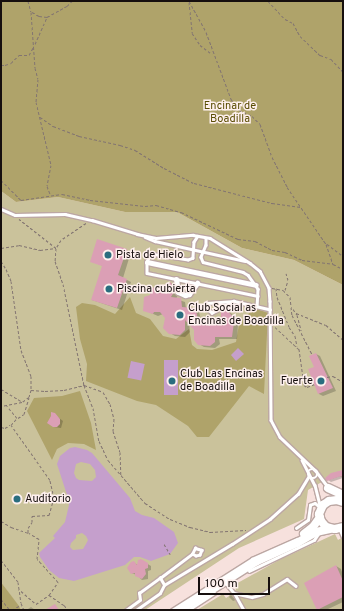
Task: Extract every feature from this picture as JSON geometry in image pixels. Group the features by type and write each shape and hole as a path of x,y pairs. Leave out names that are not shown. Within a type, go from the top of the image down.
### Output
{"main road":[{"path":"328,488 341,500"},
{"path":"180,610 300,538 313,527 325,502 341,500"},
{"path":"320,511 323,524 326,529"},
{"path":"271,555 326,529 342,530"}],"street":[{"path":"147,262 256,285"},
{"path":"176,279 178,292 185,295 189,294 197,283"}],"lane":[{"path":"1,209 15,215 65,214 92,220 138,234 155,241 250,263"},
{"path":"138,234 165,238 206,237 250,263 260,271 269,288 271,420 280,437 300,457 316,470 328,488"},
{"path":"198,236 194,242 194,256 190,260 153,253 149,255 147,262 147,273 258,296"},
{"path":"206,237 206,245 201,257 203,262 243,272 256,285 258,296 257,306"},
{"path":"234,302 212,313 207,312 205,308 207,303 234,302 270,309"},
{"path":"300,457 315,486 320,511"},
{"path":"136,610 160,593 164,585 232,544 283,509 298,494 309,476 310,470 316,470"},
{"path":"309,476 315,478 317,475 316,470"},
{"path":"296,528 308,520 310,505 315,503 320,511"},
{"path":"188,610 226,583 314,540 326,529"},
{"path":"172,610 252,559 300,538"},
{"path":"126,610 140,600 139,593 192,554"},
{"path":"160,578 164,585"},
{"path":"234,594 258,596 287,579 296,586"},
{"path":"226,583 244,610"}],"path":[{"path":"28,1 31,12 31,27 35,45 35,68 38,79 36,102 51,165 47,186 50,194"},
{"path":"31,12 39,16 47,17 67,6 72,1"},
{"path":"189,1 192,33 200,45 213,54"},
{"path":"189,1 197,12 206,32 231,99 239,110 252,116 260,124 275,163 287,187 326,244 333,264"},
{"path":"268,1 285,18 293,23 300,36 320,55 331,59 343,72"},
{"path":"1,65 11,63 19,55 29,55 47,17"},
{"path":"40,117 53,126 78,136 120,145 135,150 164,168 194,182 272,203 301,207"},
{"path":"1,180 21,200 50,194 62,194 90,200 145,206 156,205 181,212 238,239 255,241 272,250 285,252 308,262 333,264 343,269"},
{"path":"15,215 23,224 56,248"},
{"path":"92,220 61,240 56,248 55,261 63,284 84,385 93,408 99,441 108,460 145,503 170,519 190,527 210,532 234,532 254,529"},
{"path":"326,244 343,256"},
{"path":"1,248 19,245 40,250 56,248"},
{"path":"1,261 6,268 11,281 21,350 31,376 32,390 24,414 17,418 11,425 5,428 1,426"},
{"path":"284,291 288,280 286,273"},
{"path":"269,288 276,288 284,291 290,297 292,315 312,354"},
{"path":"276,288 277,297 289,327 295,336 297,347 299,349 304,385 307,387 315,384"},
{"path":"292,308 296,313 301,331"},
{"path":"296,313 326,325 343,340"},
{"path":"270,324 297,347"},
{"path":"327,377 333,376 343,382"},
{"path":"32,390 64,390 84,385 103,392 110,404 114,419 113,431 120,452 122,476"},
{"path":"1,388 22,402"},
{"path":"1,406 22,402 29,397"},
{"path":"7,406 17,418"},
{"path":"11,425 50,480 54,498 49,515 32,516 32,522 28,528 28,533"},
{"path":"1,521 39,539 37,559 58,582 49,595 36,604 21,591"},
{"path":"164,544 170,554"},
{"path":"1,560 18,582 21,591 21,603 24,610"},
{"path":"49,595 64,605 68,610"},
{"path":"1,599 11,610 19,606"}],"shaded area":[{"name":"Club Las Encinas de Boadilla","path":"1,191 16,202 58,197 125,212 177,212 242,248 294,260 343,285 343,478 340,476 320,483 308,490 304,519 239,548 145,610 21,610 1,582"},
{"path":"238,348 244,354 236,361 231,355"},
{"path":"164,360 178,360 178,395 164,395"},
{"path":"131,361 145,364 141,381 127,378"},
{"path":"75,447 92,453 130,498 135,511 142,515 154,518 174,532 178,543 170,554 151,561 140,557 134,557 125,565 74,581 59,578 49,570 39,553 55,538 53,536 65,522 69,505 57,464 60,456 70,448","holes":["81,462 90,464 95,470 96,477 92,481 79,480 76,478 74,473 76,464","82,533 88,540 86,544 83,549 73,550 70,547 71,543 76,538 76,535"]},
{"path":"335,534 338,540 343,537 343,610 197,610 223,594 226,598 231,592 236,590 234,585 279,560"}],"green space":[{"name":"Encinar de Boadilla","path":"1,1 343,1 343,285 294,260 242,248 177,212 125,212 58,197 16,202 1,191"},
{"path":"130,297 136,313 150,319 163,336 176,339 189,329 192,345 197,349 212,350 236,342 239,324 254,308 268,313 264,394 249,386 209,437 197,437 188,426 156,405 137,401 86,381 87,364 80,339 76,307 82,303 95,305 115,314"},
{"path":"80,391 91,423 96,450 84,444 68,443 57,449 52,460 27,411 34,398 62,396"},
{"path":"1,582 19,606 21,610 1,610"}],"building":[{"path":"97,239 127,249 118,275 127,279 117,308 91,300 102,266 90,262"},
{"name":"Club Social as Encinas de Boadilla","path":"171,282 174,292 171,297 181,298 182,307 194,308 197,314 197,319 221,320 221,311 227,310 232,316 232,321 234,322 232,337 215,337 215,342 210,346 198,345 194,340 194,330 185,320 185,330 180,335 169,334 163,328 165,318 160,312 154,312 153,314 143,311 144,297 150,295 150,290 156,286 162,286"},
{"name":"Fuerte","path":"316,353 333,388 318,394 308,369 314,367 309,356"},
{"path":"51,412 55,413 60,419 60,424 57,427 53,427 47,423 51,416"},
{"path":"343,470 343,478 341,476 327,481 325,478 331,473"},
{"path":"141,559 148,563 148,568 145,569 146,574 142,579 135,576 135,573 131,574 127,568 131,562 134,561 137,565 138,560"},
{"path":"336,565 343,581 343,597 317,610 304,583"},
{"path":"55,604 59,610 45,610"}],"place":[{"name":"Pista de Hielo","path":"108,255"},
{"name":"Piscina cubierta","path":"109,289"},
{"name":"Club Social as Encinas de Boadilla","path":"180,315"},
{"name":"Club Las Encinas de Boadilla","path":"172,381"},
{"name":"Fuerte","path":"321,381"},
{"name":"Auditorio","path":"17,499"}]}
